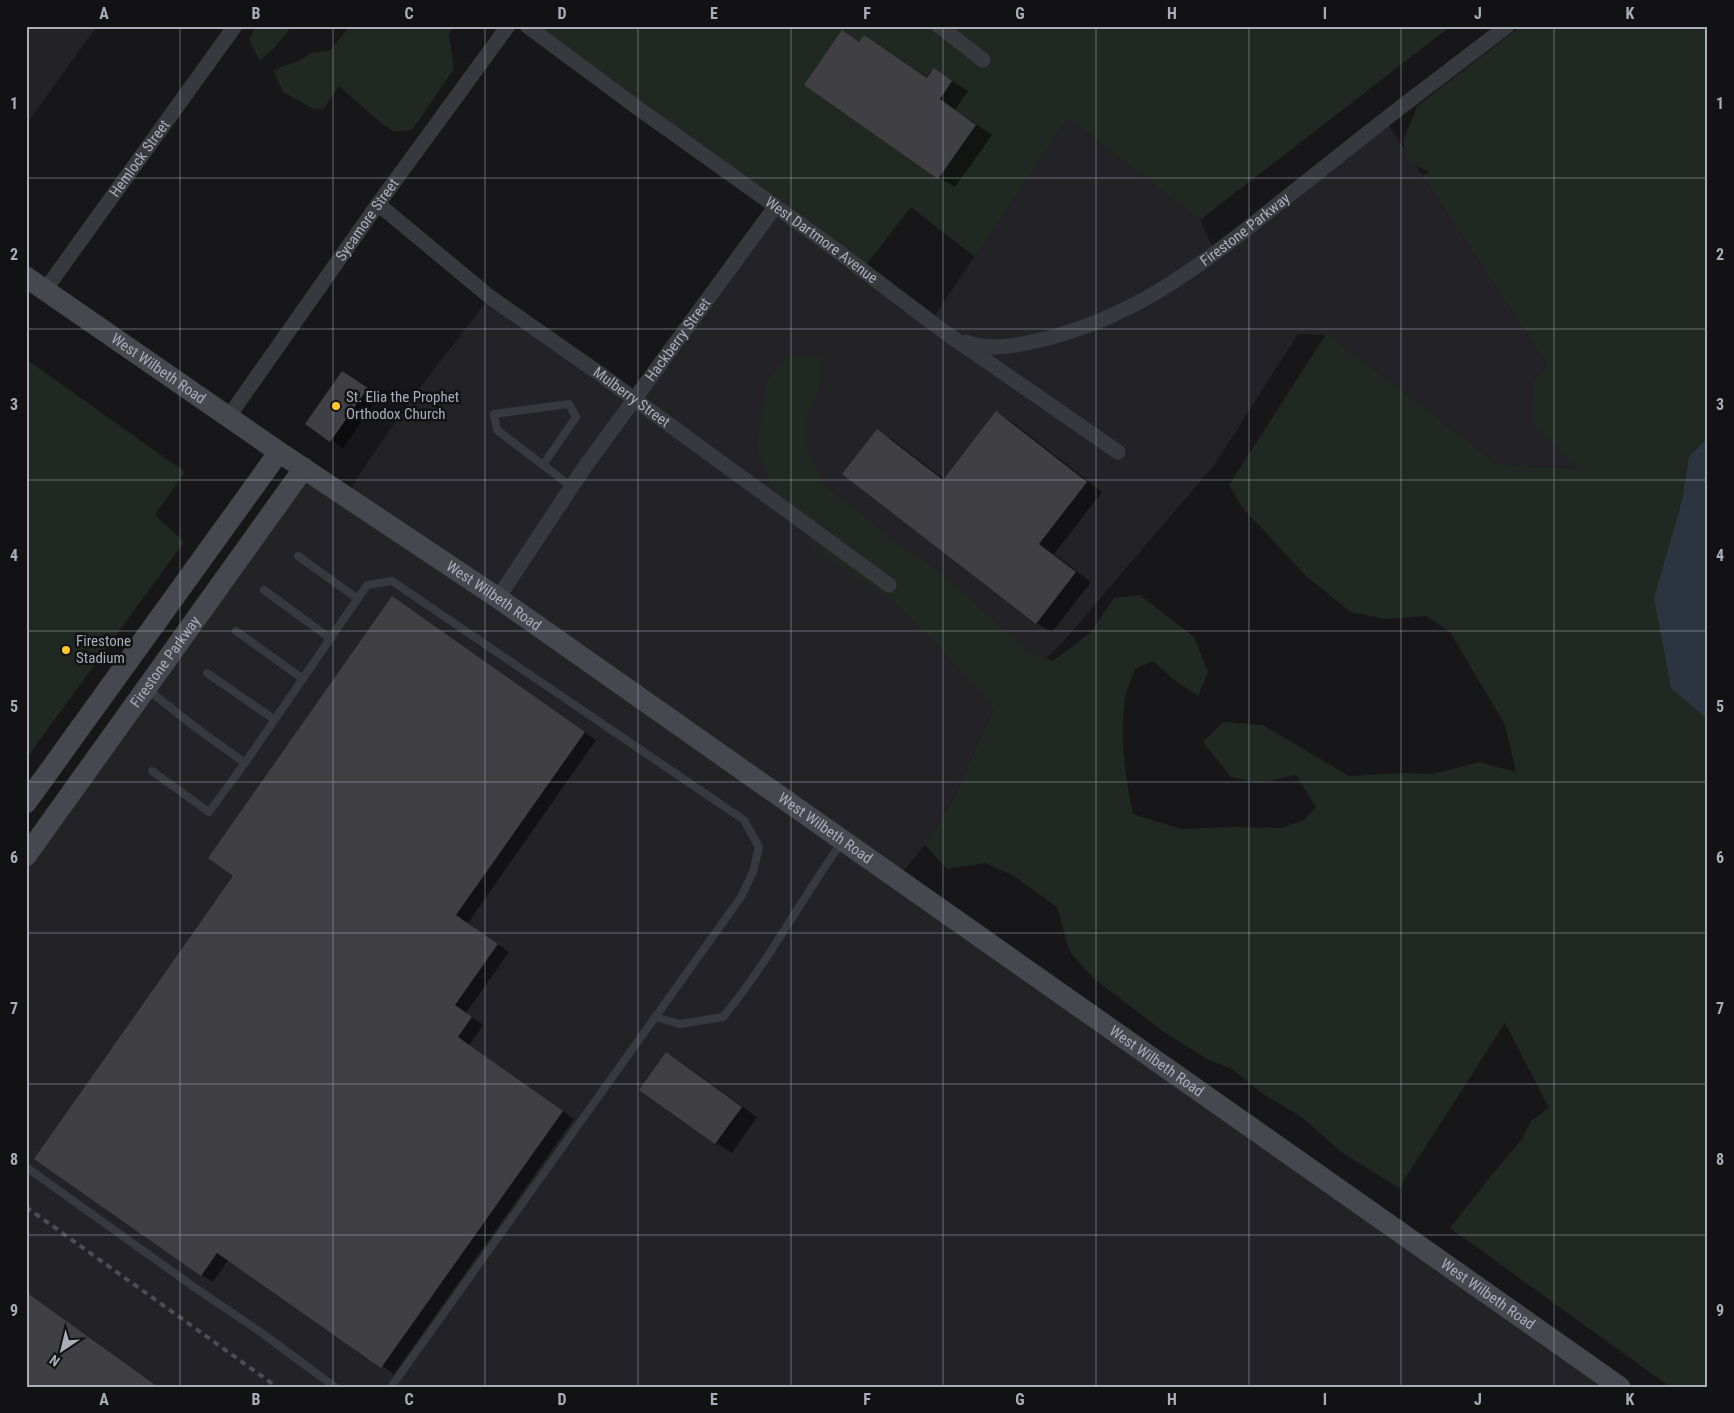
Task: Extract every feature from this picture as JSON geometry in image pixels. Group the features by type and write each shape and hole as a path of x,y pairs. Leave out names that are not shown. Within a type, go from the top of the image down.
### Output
{"main road":[{"name":"West Wilbeth Road","path":"26,277 279,452 498,598 1620,1387"},
{"name":"Firestone Parkway","path":"26,802 279,452"},
{"name":"Firestone Parkway","path":"26,856 304,468"}],"street":[{"name":"Hemlock Street","path":"45,290 234,26"},
{"name":"Sycamore Street","path":"229,416 378,204 508,26"},
{"name":"West Dartmore Avenue","path":"527,26 824,241 946,333 1118,452"},
{"path":"939,26 984,60"},
{"name":"Firestone Parkway","path":"946,333 969,343 982,346 994,348 1012,346 1061,335 1094,324 1153,295 1216,254 1385,119 1507,26"},
{"name":"Mulberry Street","path":"378,204 490,297 634,399 889,585"},
{"name":"Hackberry Street","path":"498,598 572,487 634,399 775,207"}],"lane":[{"path":"543,465 576,417 569,404 494,414 497,430 543,465 572,487"},
{"path":"298,556 358,599"},
{"path":"152,771 209,812 275,720 367,585 392,581 744,820 759,847 753,872 741,897 391,1387"},
{"path":"264,590 331,639"},
{"path":"236,631 303,679"},
{"path":"207,673 275,720"},
{"path":"147,689 245,763"},
{"path":"655,1017 680,1024 723,1017 746,989 843,841"},
{"path":"26,1168 259,1331 335,1387"}],"shaded area":[{"path":"26,26 97,26 26,125"},
{"path":"256,26 292,26 277,45 260,61 249,40"},
{"path":"346,26 454,26 449,34 454,69 412,130 394,132 339,86 323,110 311,108 283,92 273,70 296,62 311,53 330,50 347,30"},
{"path":"528,26 1451,26 1200,220 1067,118 975,257 911,207 862,270"},
{"path":"1521,26 1708,26 1708,1387 1670,1387 1450,1228 1522,1139 1531,1121 1549,1108 1505,1023 1399,1188 1341,1152 1304,1119 1262,1093 1232,1069 1207,1059 1164,1032 1092,977 1070,952 1057,907 1012,875 985,863 947,869 925,845 953,799 994,708 931,638 888,597 851,574 815,548 773,489 757,449 766,383 785,356 821,356 820,388 806,420 806,446 824,485 870,521 894,543 936,569 1030,653 1053,661 1091,632 1114,598 1140,595 1194,637 1208,672 1198,696 1173,679 1153,661 1135,669 1128,687 1125,698 1123,742 1133,814 1181,829 1281,828 1304,820 1316,807 1296,775 1260,783 1231,777 1203,742 1223,722 1263,725 1349,776 1405,773 1432,774 1480,762 1516,772 1505,725 1450,632 1426,616 1385,619 1351,612 1306,576 1242,507 1229,485 1326,334 1499,465 1578,468 1531,421 1533,382 1548,366 1422,175 1430,172 1409,163 1403,142 1417,106"},
{"path":"1067,118 1200,220 1216,254 1385,119 1548,366 1578,468 1499,465 1326,335 1298,334 1215,464 1063,642 994,708 953,799 925,845 897,878 347,497 359,475 412,398 490,297 634,399 775,207 931,321"},
{"name":"Firestone Stadium","path":"26,359 185,472 155,515 184,542 26,759"},
{"path":"1708,438 1708,720 1671,688 1654,598 1682,501 1689,457"},
{"path":"304,468 1620,1387 26,1387 26,856"}],"building":[{"path":"842,30 859,42 864,35 927,78 934,68 952,81 940,99 976,125 938,179 804,85"},
{"name":"St. Elia the Prophet Orthodox Church","path":"342,371 368,388 330,442 305,424"},
{"path":"996,411 1087,482 1039,544 1076,572 1036,624 842,474 877,429 943,480"},
{"path":"392,596 585,732 456,915 498,944 455,1005 472,1017 458,1037 563,1111 381,1368 217,1253 201,1276 34,1159 233,876 208,858"},
{"path":"666,1052 742,1107 715,1144 639,1090"},
{"path":"26,1292 158,1387 26,1387"}],"railway":[{"path":"26,1207 277,1387"}],"place":[{"name":"St. Elia the Prophet Orthodox Church","path":"336,406"},
{"name":"Firestone Stadium","path":"66,650"}]}
